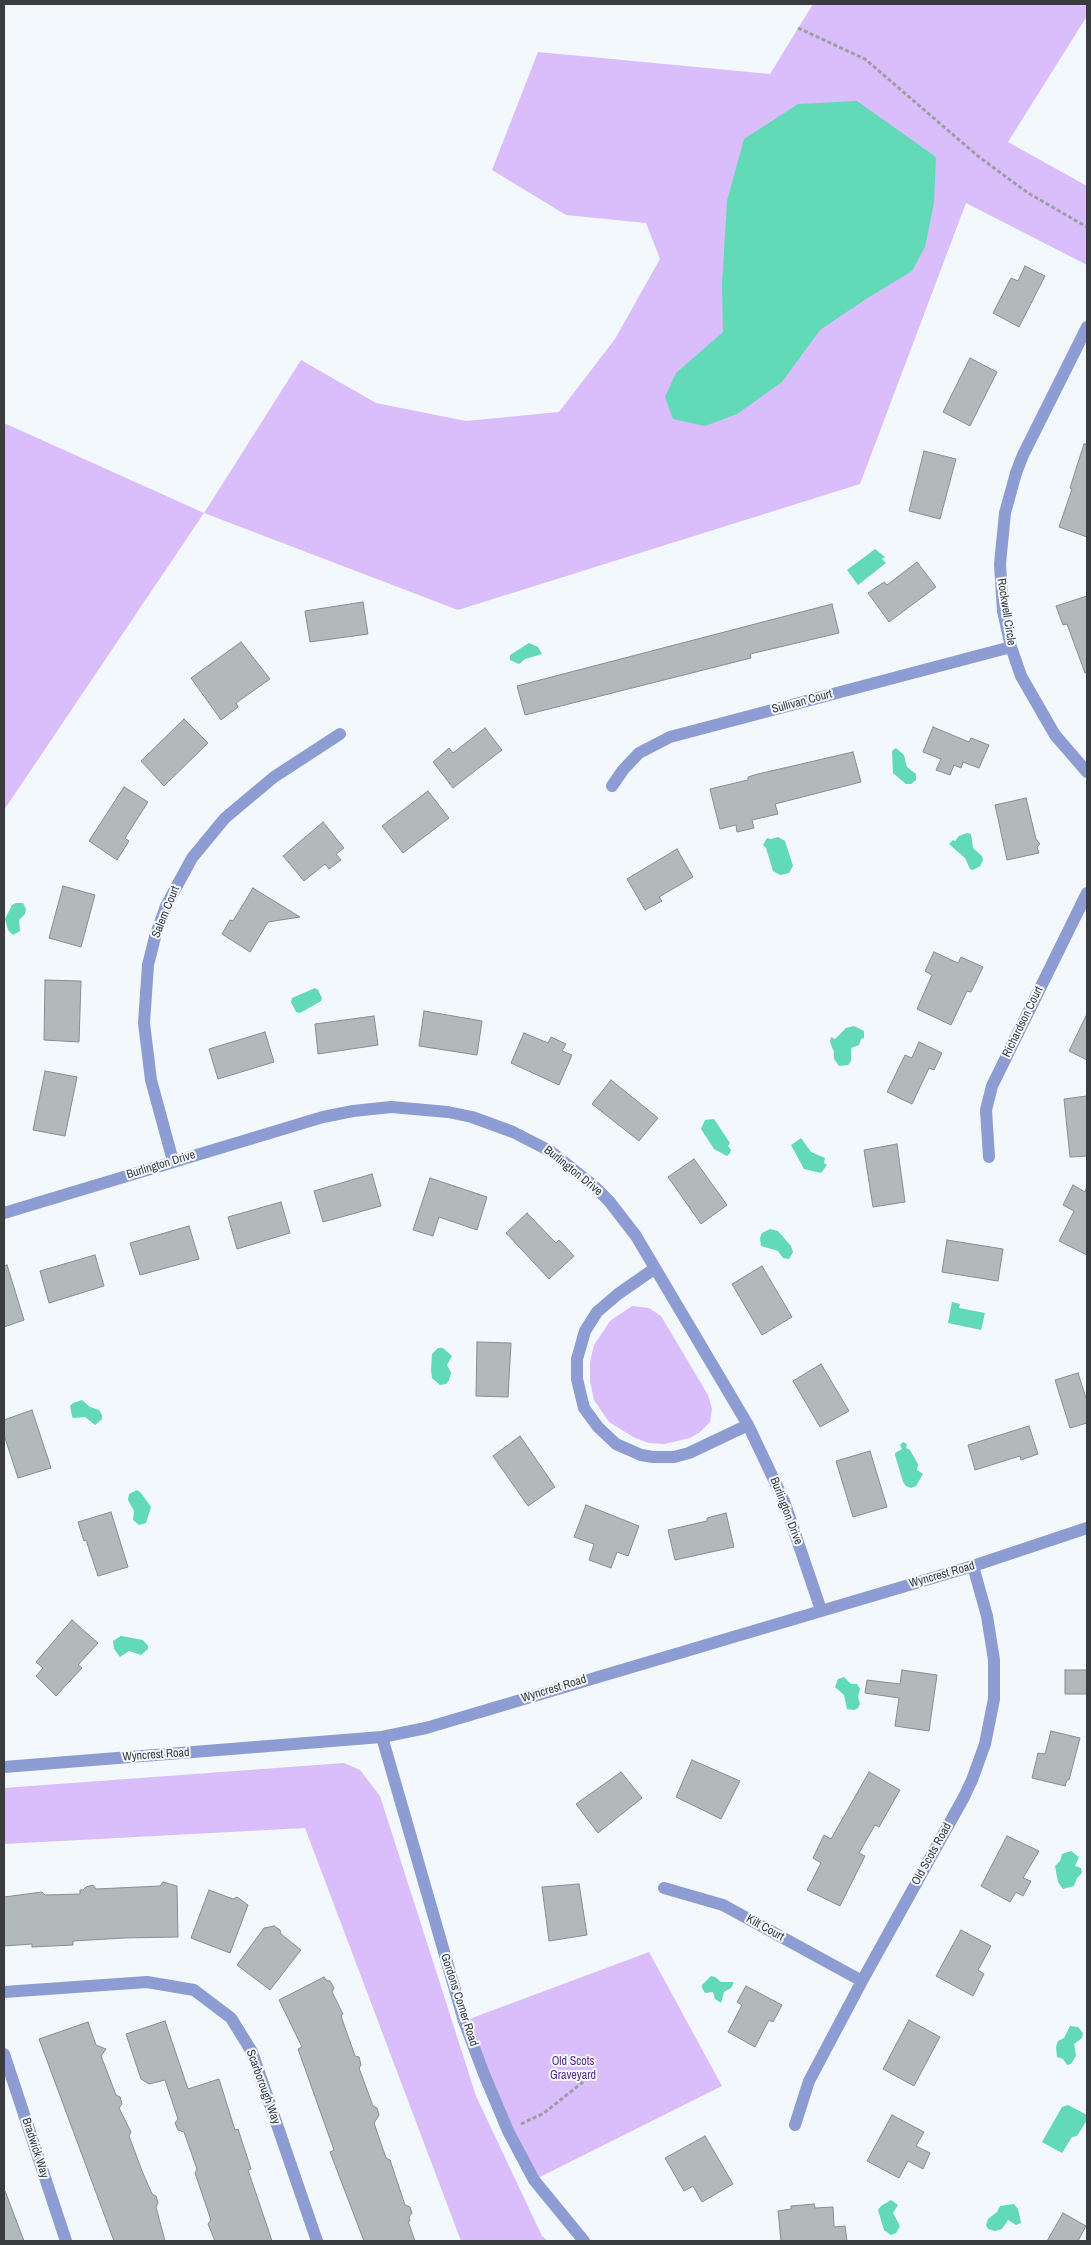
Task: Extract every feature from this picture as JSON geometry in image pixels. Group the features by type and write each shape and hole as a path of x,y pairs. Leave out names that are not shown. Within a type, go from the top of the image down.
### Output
{"street":[{"name":"Rockwell Circle","path":"1087,327 1023,455 1005,513 1000,578 1003,611 1011,647 1021,676 1040,712 1055,735 1087,772"},
{"name":"Sullivan Court","path":"612,786 623,770 639,753 670,737 1011,647"},
{"name":"Salem Court","path":"173,1161 151,1080 144,1023 148,965 166,906 192,858 225,818 272,779 340,734"},
{"name":"Richardson Court","path":"989,1157 986,1110 992,1086 1087,893"},
{"name":"Burlington Drive","path":"4,1213 323,1117 353,1111 391,1107 421,1108 472,1116 514,1132 541,1145 595,1187 626,1222 748,1425 784,1501 821,1610"},
{"path":"654,1269 618,1294 597,1312 585,1331 577,1359 577,1379 584,1408 598,1427 616,1444 640,1455 652,1457 674,1457 690,1453 748,1425"},
{"name":"Wyncrest Road","path":"4,1767 382,1737 426,1728 973,1566 1087,1528"},
{"name":"Old Scots Road","path":"795,2125 809,2081 964,1797 985,1744 994,1699 994,1660 987,1616 973,1566"},
{"name":"Gordons Corner Road","path":"382,1737 464,2021 484,2074 508,2131 534,2180 584,2241"},
{"name":"Kilt Court","path":"664,1888 723,1906 862,1981"},
{"name":"Scarborough Way","path":"4,1992 147,1982 194,1990 231,2018 252,2052 316,2241"},
{"name":"Bradwick Way","path":"4,2054 66,2241"}],"path":[{"path":"798,28 864,59 979,157 1028,193 1087,227"},
{"path":"520,2124 544,2112 588,2078"}],"green space":[{"path":"813,4 1087,4 1087,16 1008,142 1087,186 1087,265 966,203 860,484 458,610 204,513 301,360 376,403 466,421 559,412 615,339 660,259 646,223 566,215 492,170 538,52 770,74"},
{"path":"4,423 204,513 4,810"},
{"path":"632,1306 649,1308 661,1316 708,1395 712,1409 710,1422 700,1432 690,1438 664,1444 649,1443 635,1438 609,1422 594,1400 590,1381 590,1362 594,1345 610,1321"},
{"path":"344,1763 360,1770 380,1796 476,2096 542,2236 548,2241 461,2241 305,1828 4,1844 4,1788"},
{"name":"Old Scots Graveyard","path":"649,1952 722,2086 534,2180 464,2021"}],"shaded area":[{"path":"857,101 936,157 934,203 925,247 912,271 820,330 782,382 737,414 705,426 673,419 665,397 676,373 723,332 722,285 727,201 744,139 798,104"},
{"path":"875,549 885,557 882,559 886,563 858,585 847,570"},
{"path":"529,643 538,647 542,654 525,659 519,664 510,660 510,655"},
{"path":"896,748 904,755 907,767 916,774 916,780 911,784 906,784 893,773 892,751"},
{"path":"967,833 971,834 973,848 982,856 983,860 980,866 973,870 970,869 965,858 949,844 959,836"},
{"path":"778,837 785,841 793,866 789,873 780,875 773,871 766,848 763,845 767,838"},
{"path":"23,903 26,909 25,914 19,920 20,931 13,935 8,930 5,919 12,905"},
{"path":"315,988 322,998 321,1001 300,1013 296,1012 291,1002 292,998"},
{"path":"854,1026 864,1031 864,1038 861,1039 859,1045 851,1048 851,1061 848,1065 839,1066 834,1059 834,1052 830,1042 831,1037 835,1039 846,1028"},
{"path":"714,1119 730,1143 728,1146 731,1150 727,1156 714,1149 701,1129 705,1120"},
{"path":"801,1138 811,1152 825,1158 824,1163 827,1165 821,1173 804,1169 791,1145"},
{"path":"770,1229 778,1231 791,1246 793,1252 789,1259 783,1258 778,1251 761,1246 760,1238 762,1233"},
{"path":"952,1302 960,1304 959,1308 985,1313 981,1330 948,1323"},
{"path":"438,1348 443,1348 452,1356 447,1365 451,1373 449,1380 446,1384 440,1385 432,1378 431,1370 432,1354"},
{"path":"82,1400 90,1407 99,1410 102,1415 102,1419 95,1425 85,1417 73,1418 70,1406"},
{"path":"903,1442 907,1444 906,1448 910,1450 918,1464 917,1470 923,1474 916,1486 911,1488 903,1482 895,1455 895,1453 902,1449 900,1445"},
{"path":"137,1490 151,1507 146,1523 139,1525 133,1520 134,1511 128,1500 129,1494"},
{"path":"121,1636 143,1640 148,1649 141,1655 129,1651 120,1657 114,1649 113,1641"},
{"path":"844,1677 851,1684 857,1684 860,1689 858,1697 860,1704 854,1710 847,1709 844,1695 835,1687 838,1679"},
{"path":"1071,1851 1079,1857 1075,1866 1081,1868 1082,1873 1077,1878 1074,1886 1063,1889 1058,1882 1055,1866 1060,1861 1062,1854"},
{"path":"711,1976 721,1982 734,1982 731,1988 724,1992 721,2003 715,1999 713,1992 705,1993 702,1988 702,1985"},
{"path":"1070,2026 1078,2027 1083,2033 1082,2038 1074,2044 1076,2056 1071,2064 1067,2065 1063,2059 1057,2057 1056,2047 1058,2041 1064,2038"},
{"path":"1068,2105 1087,2115 1087,2120 1077,2136 1072,2137 1062,2153 1042,2142 1062,2107"},
{"path":"891,2200 898,2205 893,2213 900,2226 896,2233 891,2235 884,2230 878,2210"},
{"path":"1014,2204 1018,2209 1021,2223 1016,2225 1008,2220 1002,2229 995,2231 988,2229 986,2225 988,2219 997,2212 1000,2206"}],"building":[{"path":"1025,266 1045,276 1019,327 993,313 1011,278 1018,281"},
{"path":"970,358 997,372 970,426 943,412"},
{"path":"1084,444 1087,444 1087,537 1059,527"},
{"path":"924,451 956,459 940,519 909,511"},
{"path":"917,562 936,587 889,622 868,593 884,582 887,585"},
{"path":"1087,596 1087,673 1085,673 1067,624 1063,625 1056,606"},
{"path":"363,602 368,634 310,642 305,611"},
{"path":"832,604 839,633 750,654 751,658 525,715 517,686"},
{"path":"241,642 270,679 236,703 238,707 221,720 191,678"},
{"path":"184,719 208,743 164,786 141,761"},
{"path":"933,727 969,742 971,738 989,745 979,768 963,762 961,768 954,765 950,775 936,770 941,759 923,752"},
{"path":"485,728 502,750 453,788 433,762 449,748 453,753"},
{"path":"853,752 861,782 775,804 778,814 752,820 754,828 737,832 736,825 720,829 710,789 748,780 748,777 758,774"},
{"path":"124,787 148,802 125,838 129,841 117,860 89,841"},
{"path":"428,791 449,818 403,853 382,826"},
{"path":"1026,798 1036,839 1040,844 1037,847 1039,853 1007,860 995,805"},
{"path":"323,822 344,848 336,854 341,860 329,869 325,864 304,881 283,856"},
{"path":"677,849 693,877 659,897 662,901 645,910 627,879"},
{"path":"63,886 95,895 81,947 49,938"},
{"path":"253,888 300,917 268,922 250,952 222,934 230,920 233,921"},
{"path":"934,952 958,963 961,957 983,967 971,992 967,991 951,1025 917,1009 932,975 925,971"},
{"path":"45,980 81,981 79,1042 44,1040"},
{"path":"424,1011 482,1021 477,1055 419,1046"},
{"path":"1087,1014 1087,1060 1069,1051"},
{"path":"374,1016 378,1045 318,1054 315,1024"},
{"path":"265,1032 274,1062 218,1079 209,1049"},
{"path":"524,1033 548,1043 551,1037 566,1044 562,1051 572,1055 559,1085 511,1063"},
{"path":"919,1042 942,1053 934,1070 929,1068 912,1104 887,1092 905,1055 912,1058"},
{"path":"45,1071 77,1077 65,1136 33,1130"},
{"path":"611,1080 658,1118 639,1141 592,1104"},
{"path":"1087,1096 1087,1156 1070,1157 1064,1099"},
{"path":"897,1144 905,1202 873,1207 864,1150"},
{"path":"694,1159 727,1205 701,1224 668,1177"},
{"path":"372,1174 381,1206 323,1222 314,1191"},
{"path":"430,1178 487,1197 477,1230 439,1217 433,1236 413,1230"},
{"path":"1073,1185 1085,1192 1087,1186 1087,1255 1059,1241 1074,1211 1063,1205"},
{"path":"281,1202 290,1233 237,1249 228,1217"},
{"path":"527,1213 556,1243 559,1240 574,1256 549,1279 506,1233"},
{"path":"189,1226 199,1259 140,1275 130,1243"},
{"path":"947,1240 1003,1249 998,1281 942,1272"},
{"path":"95,1255 104,1286 49,1303 40,1271"},
{"path":"7,1265 24,1320 4,1327 4,1266"},
{"path":"762,1266 792,1317 762,1335 732,1284"},
{"path":"477,1342 511,1343 508,1397 476,1396"},
{"path":"821,1364 849,1411 820,1427 793,1381"},
{"path":"1078,1373 1087,1401 1087,1423 1070,1428 1055,1380"},
{"path":"32,1410 51,1468 18,1478 4,1435 4,1420"},
{"path":"1029,1426 1038,1454 1021,1460 1020,1456 975,1470 968,1445"},
{"path":"520,1436 555,1487 528,1506 493,1456"},
{"path":"870,1451 887,1507 853,1517 836,1461"},
{"path":"586,1505 639,1526 628,1556 617,1552 611,1568 589,1560 594,1544 574,1537"},
{"path":"111,1512 128,1567 98,1576 78,1522"},
{"path":"726,1513 734,1547 675,1560 668,1530 707,1521 707,1518"},
{"path":"72,1620 98,1643 78,1665 82,1668 56,1696 36,1676 43,1668 36,1662"},
{"path":"902,1670 937,1675 929,1731 895,1726 899,1698 865,1693 867,1680 900,1684"},
{"path":"1065,1670 1087,1670 1087,1694 1065,1694"},
{"path":"1051,1731 1080,1738 1069,1780 1067,1780 1065,1786 1032,1778 1038,1753 1045,1754"},
{"path":"692,1760 740,1781 721,1819 676,1797"},
{"path":"621,1772 642,1798 598,1833 576,1804"},
{"path":"869,1772 900,1790 879,1827 875,1825 859,1853 865,1856 840,1906 807,1890 821,1863 813,1858 824,1835 831,1839"},
{"path":"1007,1836 1039,1851 1023,1878 1031,1881 1023,1896 1016,1892 1010,1902 981,1886"},
{"path":"163,1882 177,1886 178,1937 73,1941 73,1945 32,1947 32,1944 4,1946 4,1897 42,1892 45,1895 80,1894 80,1890 93,1885 96,1889 160,1886"},
{"path":"579,1884 587,1935 549,1941 542,1887"},
{"path":"209,1890 233,1899 237,1897 248,1905 230,1953 191,1938"},
{"path":"274,1926 301,1950 270,1990 237,1965 264,1928"},
{"path":"961,1930 991,1946 978,1970 984,1974 973,1996 936,1976"},
{"path":"324,1977 330,1981 334,1988 332,1992 343,2014 341,2016 355,2056 359,2057 361,2065 359,2068 373,2106 377,2108 379,2115 374,2123 386,2158 390,2160 405,2205 410,2207 412,2213 409,2217 410,2221 408,2221 415,2241 364,2241 330,2152 334,2150 298,2049 302,2047 279,2000"},
{"path":"746,1986 782,2005 773,2022 769,2020 755,2047 728,2032 742,2005 737,2002"},
{"path":"909,2020 940,2037 914,2086 883,2069"},
{"path":"165,2021 188,2089 219,2079 235,2130 238,2129 251,2169 248,2170 272,2241 215,2241 208,2224 211,2220 195,2173 197,2169 184,2132 178,2130 175,2123 178,2119 165,2080 149,2084 141,2079 126,2034"},
{"path":"88,2022 96,2045 106,2049 101,2056 116,2095 120,2097 122,2104 119,2108 131,2132 129,2136 142,2171 152,2194 156,2196 158,2203 156,2207 165,2241 114,2241 39,2039"},
{"path":"892,2115 924,2132 916,2146 930,2153 923,2169 908,2161 899,2178 867,2161"},
{"path":"705,2136 733,2184 702,2202 693,2186 684,2191 665,2158"},
{"path":"5,2191 24,2241 4,2241"},
{"path":"814,2204 815,2208 833,2207 834,2227 845,2226 847,2241 781,2241 778,2211 791,2209 791,2206"},
{"path":"1063,2213 1086,2226 1078,2241 1047,2241"}]}
